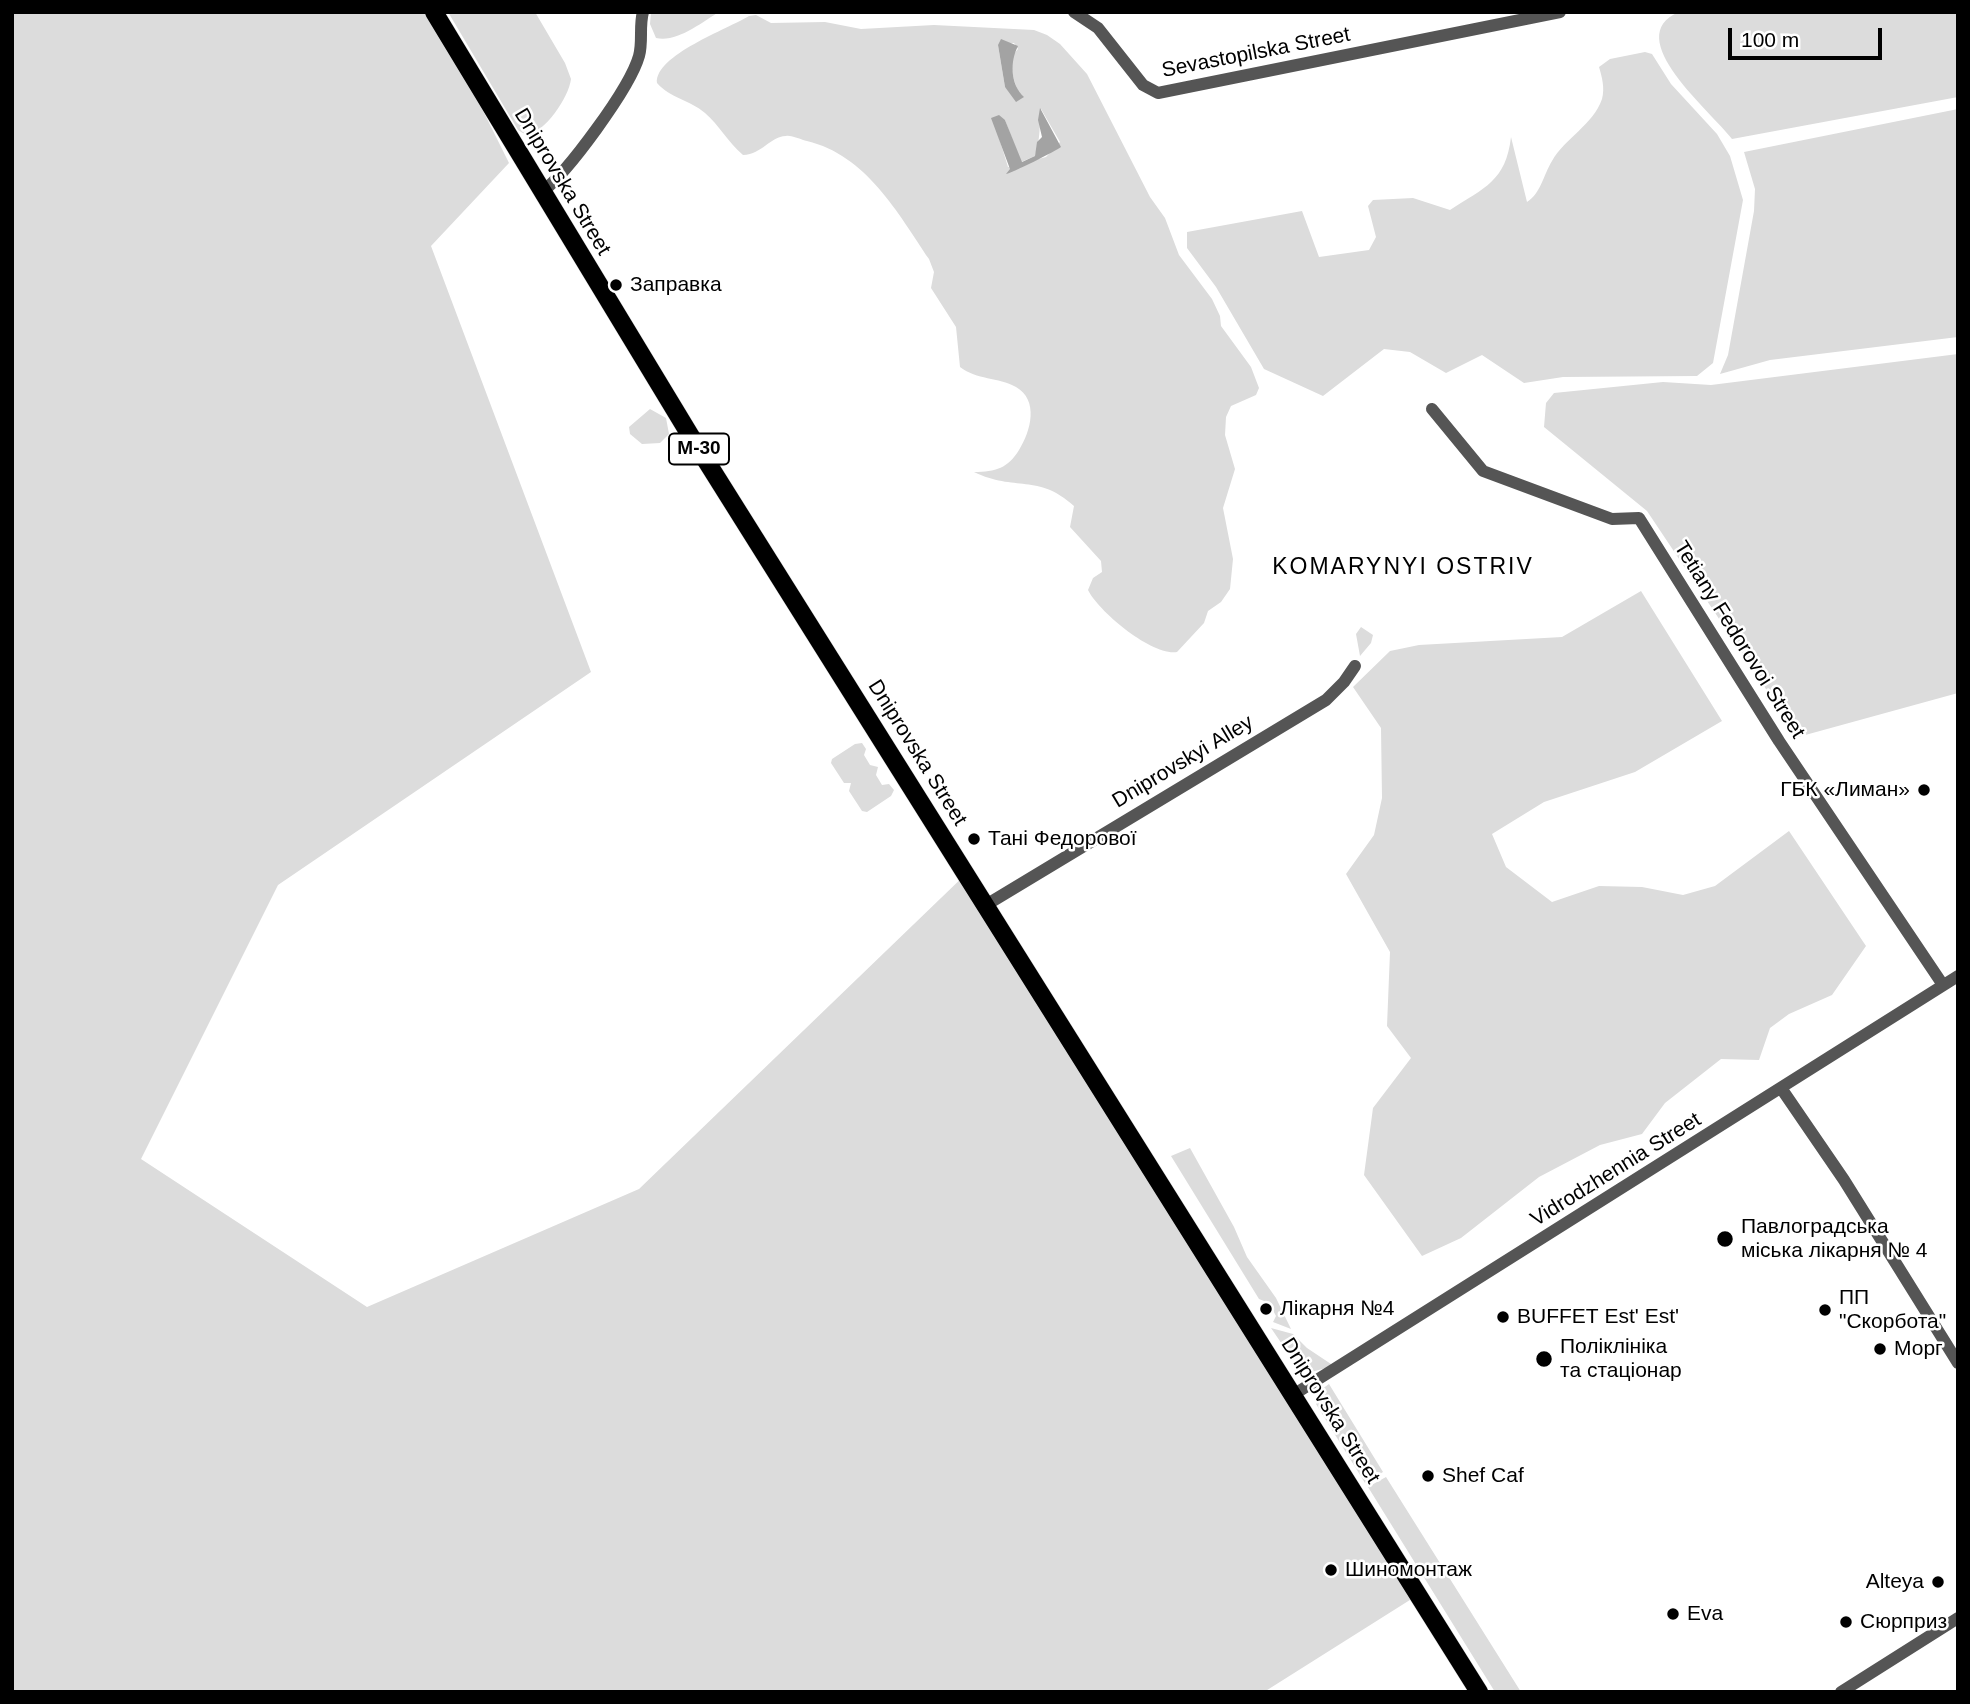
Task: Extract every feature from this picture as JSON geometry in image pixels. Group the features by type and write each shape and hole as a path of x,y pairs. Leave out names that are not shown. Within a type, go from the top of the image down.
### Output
{"highway":[{"name":"Dniprovska Street","path":"434,12 541,193 1479,1692"}],"street":[{"path":"541,193 570,162 628,79 639,54 643,12"},
{"name":"Sevastopilska Street","path":"1074,12 1098,28 1143,85 1158,93 1560,12"},
{"name":"Tetiany Fedorovoi Street","path":"1432,409 1483,471 1612,519 1639,518 1779,741 1943,985"},
{"name":"Dniprovskyi Alley","path":"986,905 1326,700 1355,666"},
{"name":"Vidrodzhennia Street","path":"1293,1395 1958,976"},
{"path":"1781,1088 1844,1180 1958,1363"},
{"path":"1841,1692 1958,1618"}],"shaded area":[{"path":"12,12 434,12 509,163 431,246 591,672 278,885 141,1159 367,1307 639,1189 969,871 1421,1593 1264,1692 12,1692"},
{"path":"448,12 535,12 565,63 571,79 561,104 541,128 526,135 518,130"},
{"path":"651,12 719,12 681,35 664,39 656,38 650,24"},
{"path":"1679,12 1958,12 1958,97 1732,139 1691,94 1664,56 1659,39 1663,24"},
{"path":"756,15 771,23 825,22 861,29 934,25 1034,30 1060,44 1087,74 1150,197 1165,218 1179,255 1212,299 1220,316 1221,326 1251,367 1259,388 1256,395 1231,406 1226,417 1225,435 1235,469 1223,508 1233,559 1230,589 1221,602 1208,611 1204,623 1177,652 1154,647 1141,640 1114,620 1094,599 1088,590 1093,578 1102,572 1101,561 1070,527 1074,506 1049,490 989,478 974,472 1001,468 1015,456 1027,434 1031,416 1028,400 1016,387 973,374 960,367 956,327 931,288 934,272 929,259 878,188 847,159 828,148 794,137 780,137 756,152 743,155 705,113 657,83 660,73 680,53 749,16","holes":["1014,43 1018,49 1012,59 1012,71 1020,95 1005,87 998,45","1041,109 1060,142 1046,157 1008,167 995,125 1005,120 1021,162 1035,156"]},
{"path":"1001,39 1018,46 1013,72 1016,86 1024,97 1016,102 1005,87 998,45"},
{"path":"1645,52 1652,54 1671,84 1717,134 1730,156 1743,200 1713,363 1697,376 1563,377 1524,383 1482,355 1446,373 1410,352 1384,349 1323,396 1264,369 1216,287 1187,248 1187,232 1302,211 1319,257 1369,250 1376,237 1368,206 1373,200 1413,198 1450,210 1483,189 1498,174 1504,164 1511,137 1527,202 1539,189 1549,167 1564,145 1598,108 1603,91 1599,67 1610,59"},
{"path":"1040,108 1061,147 1006,174 1010,169 991,118 999,115 1005,120 1022,162 1035,156 1037,142 1042,137 1038,120"},
{"path":"1958,109 1958,337 1770,360 1720,374 1728,355 1754,211 1755,189 1744,152"},
{"path":"1958,354 1958,693 1798,737 1647,511 1544,427 1546,403 1554,393 1663,382 1711,385"},
{"path":"650,409 666,418 669,434 660,443 642,444 630,434 629,427"},
{"path":"1641,591 1722,721 1635,772 1544,802 1492,834 1506,867 1552,902 1599,886 1642,887 1683,895 1715,886 1789,831 1866,946 1832,995 1789,1014 1770,1028 1759,1060 1721,1059 1665,1103 1642,1134 1600,1145 1539,1177 1461,1238 1422,1256 1364,1175 1373,1108 1411,1058 1387,1026 1390,952 1346,874 1374,835 1382,798 1381,728 1353,687 1390,651 1419,645 1562,637"},
{"path":"1361,627 1373,635 1371,643 1360,656 1356,634"},
{"path":"862,743 866,749 864,755 870,765 878,767 876,775 882,785 889,784 894,790 891,796 867,812 862,811 849,791 851,783 844,783 831,763 832,759 855,744"},
{"path":"1190,1148 1234,1227 1247,1257 1276,1298 1291,1329 1273,1322 1276,1316 1269,1303 1259,1299 1171,1156"},
{"path":"1271,1328 1293,1334 1307,1348 1334,1366 1311,1372 1299,1369"},
{"path":"1329,1384 1383,1472 1365,1483 1316,1404 1318,1392"},
{"path":"1386,1477 1521,1692 1495,1692 1368,1487"}],"place":[{"name":"Заправка","path":"616,285"},
{"name":"ГБК «Лиман»","path":"1924,790"},
{"name":"Тані Федорової","path":"974,839"},
{"name":"Павлоградська міська лікарня № 4","path":"1725,1239"},
{"name":"Лікарня №4","path":"1266,1309"},
{"name":"ПП \"Скорбота\"","path":"1825,1310"},
{"name":"BUFFET Est' Est'","path":"1503,1317"},
{"name":"Морг","path":"1880,1349"},
{"name":"Поліклініка та стаціонар","path":"1544,1359"},
{"name":"Shef Caf","path":"1428,1476"},
{"name":"Шиномонтаж","path":"1331,1570"},
{"name":"Alteya","path":"1938,1582"},
{"name":"Eva","path":"1673,1614"},
{"name":"Сюрприз","path":"1846,1622"}],"district":[{"name":"KOMARYNYI OSTRIV","path":"1403,568"}]}
